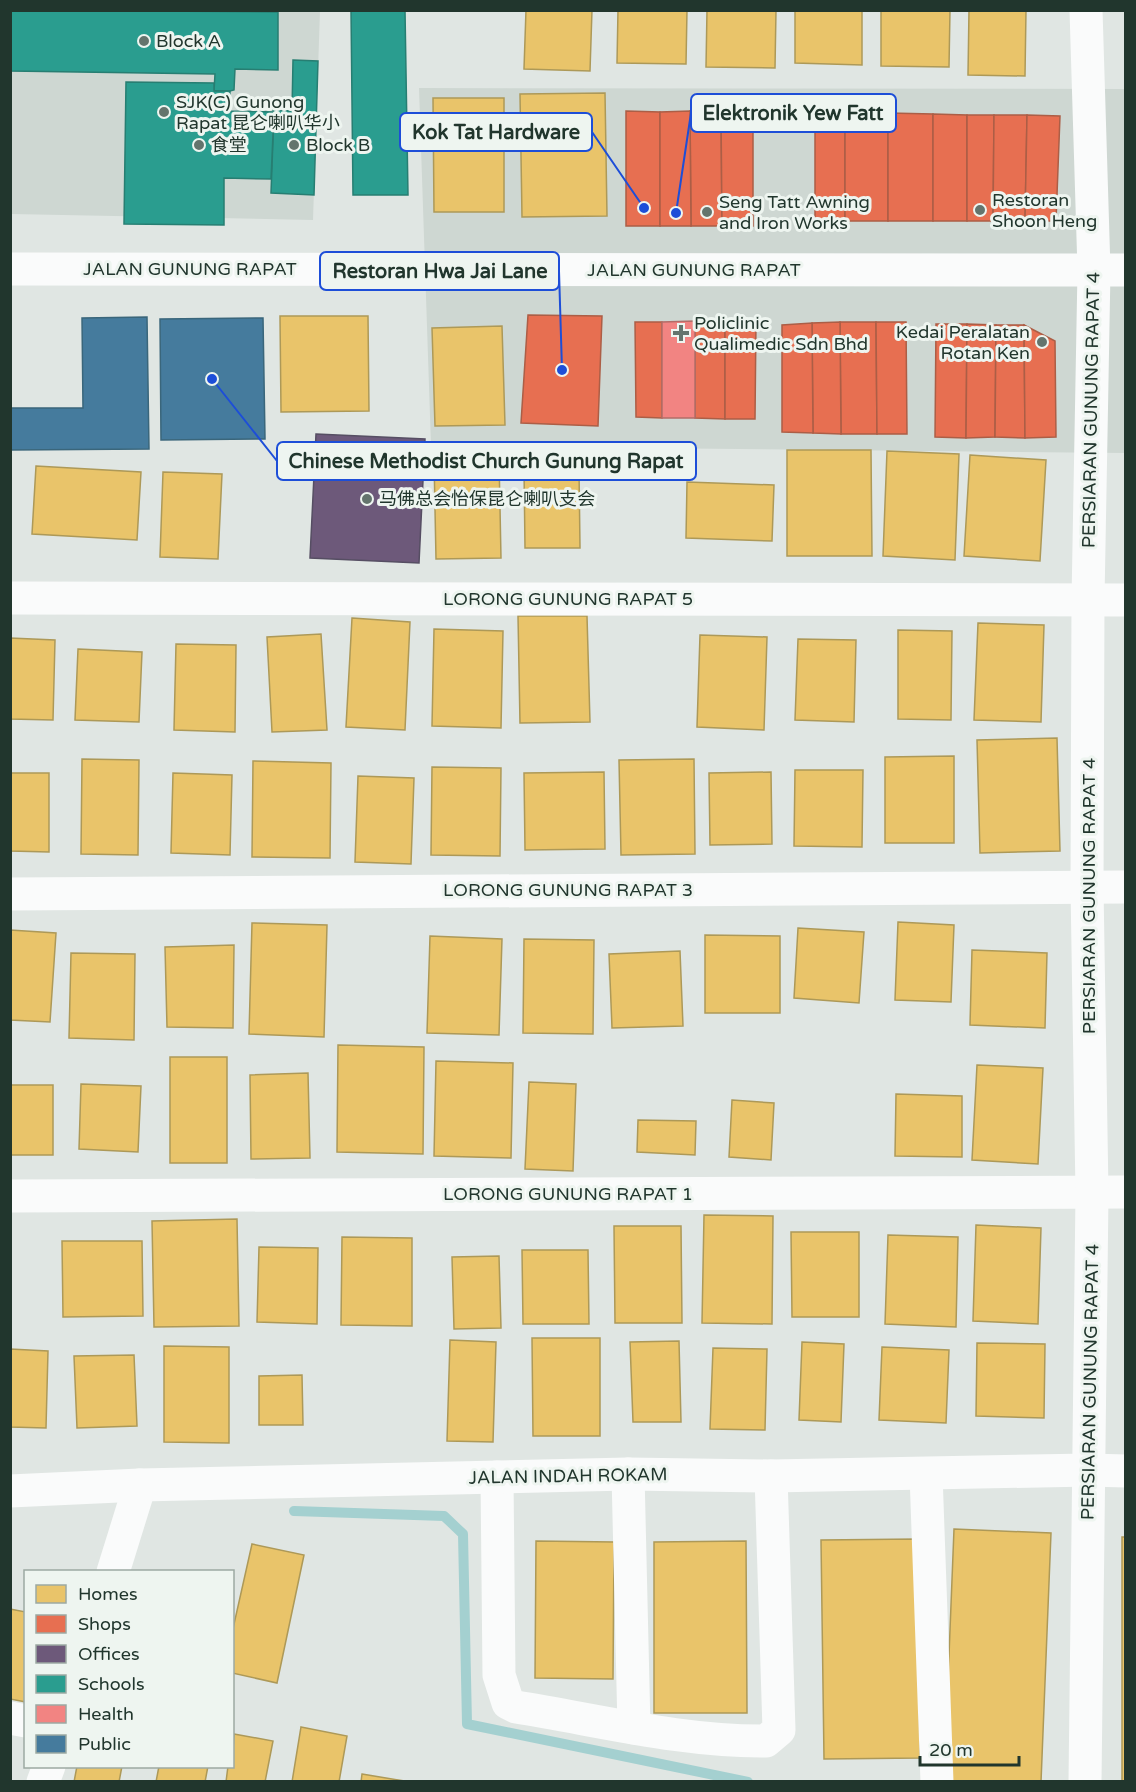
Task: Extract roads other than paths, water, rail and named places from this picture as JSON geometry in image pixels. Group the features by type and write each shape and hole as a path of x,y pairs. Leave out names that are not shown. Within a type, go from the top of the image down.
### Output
{"street":[{"name":"PERSIARAN GUNUNG RAPAT 4","path":"1085,1782 1092,1193 1088,886 1088,600 1110,270 1086,10"},
{"name":"JALAN GUNUNG RAPAT","path":"10,269 1110,270"},
{"name":"LORONG GUNUNG RAPAT 5","path":"10,598 1125,600"},
{"name":"LORONG GUNUNG RAPAT 3","path":"10,894 1125,887"},
{"name":"LORONG GUNUNG RAPAT 1","path":"10,1196 1125,1192"},
{"name":"JALAN INDAH ROKAM","path":"10,1491 140,1485 628,1474 771,1476 1125,1471"},
{"path":"628,1474 634,1728"},
{"path":"926,1474 937,1782"},
{"path":"497,1477 499,1675 508,1703 516,1707 634,1728 736,1742 766,1741 779,1730 771,1476"},
{"path":"114,1570 140,1485"},
{"path":"43,1782 49,1768"}],"waterway":[{"path":"294,1511 444,1516 463,1534 467,1724 748,1782"}],"place":[{"name":"Block A","path":"144,41"},
{"name":"SJK(C) Gunong Rapat 昆仑喇叭华小","path":"164,112"},
{"name":"食堂","path":"199,145"},
{"name":"Block B","path":"294,145"},
{"name":"Kok Tat Hardware","path":"644,208"},
{"name":"Restoran Shoon Heng","path":"980,210"},
{"name":"Seng Tatt Awning and Iron Works","path":"707,212"},
{"name":"Elektronik Yew Fatt","path":"676,213"},
{"name":"Policlinic Qualimedic Sdn Bhd","path":"681,333"},
{"name":"Kedai Peralatan Rotan Ken","path":"1042,342"},
{"name":"Restoran Hwa Jai Lane","path":"562,370"},
{"name":"Chinese Methodist Church Gunung Rapat","path":"212,379"},
{"name":"马佛总会怡保昆仑喇叭支会","path":"367,499"}]}
